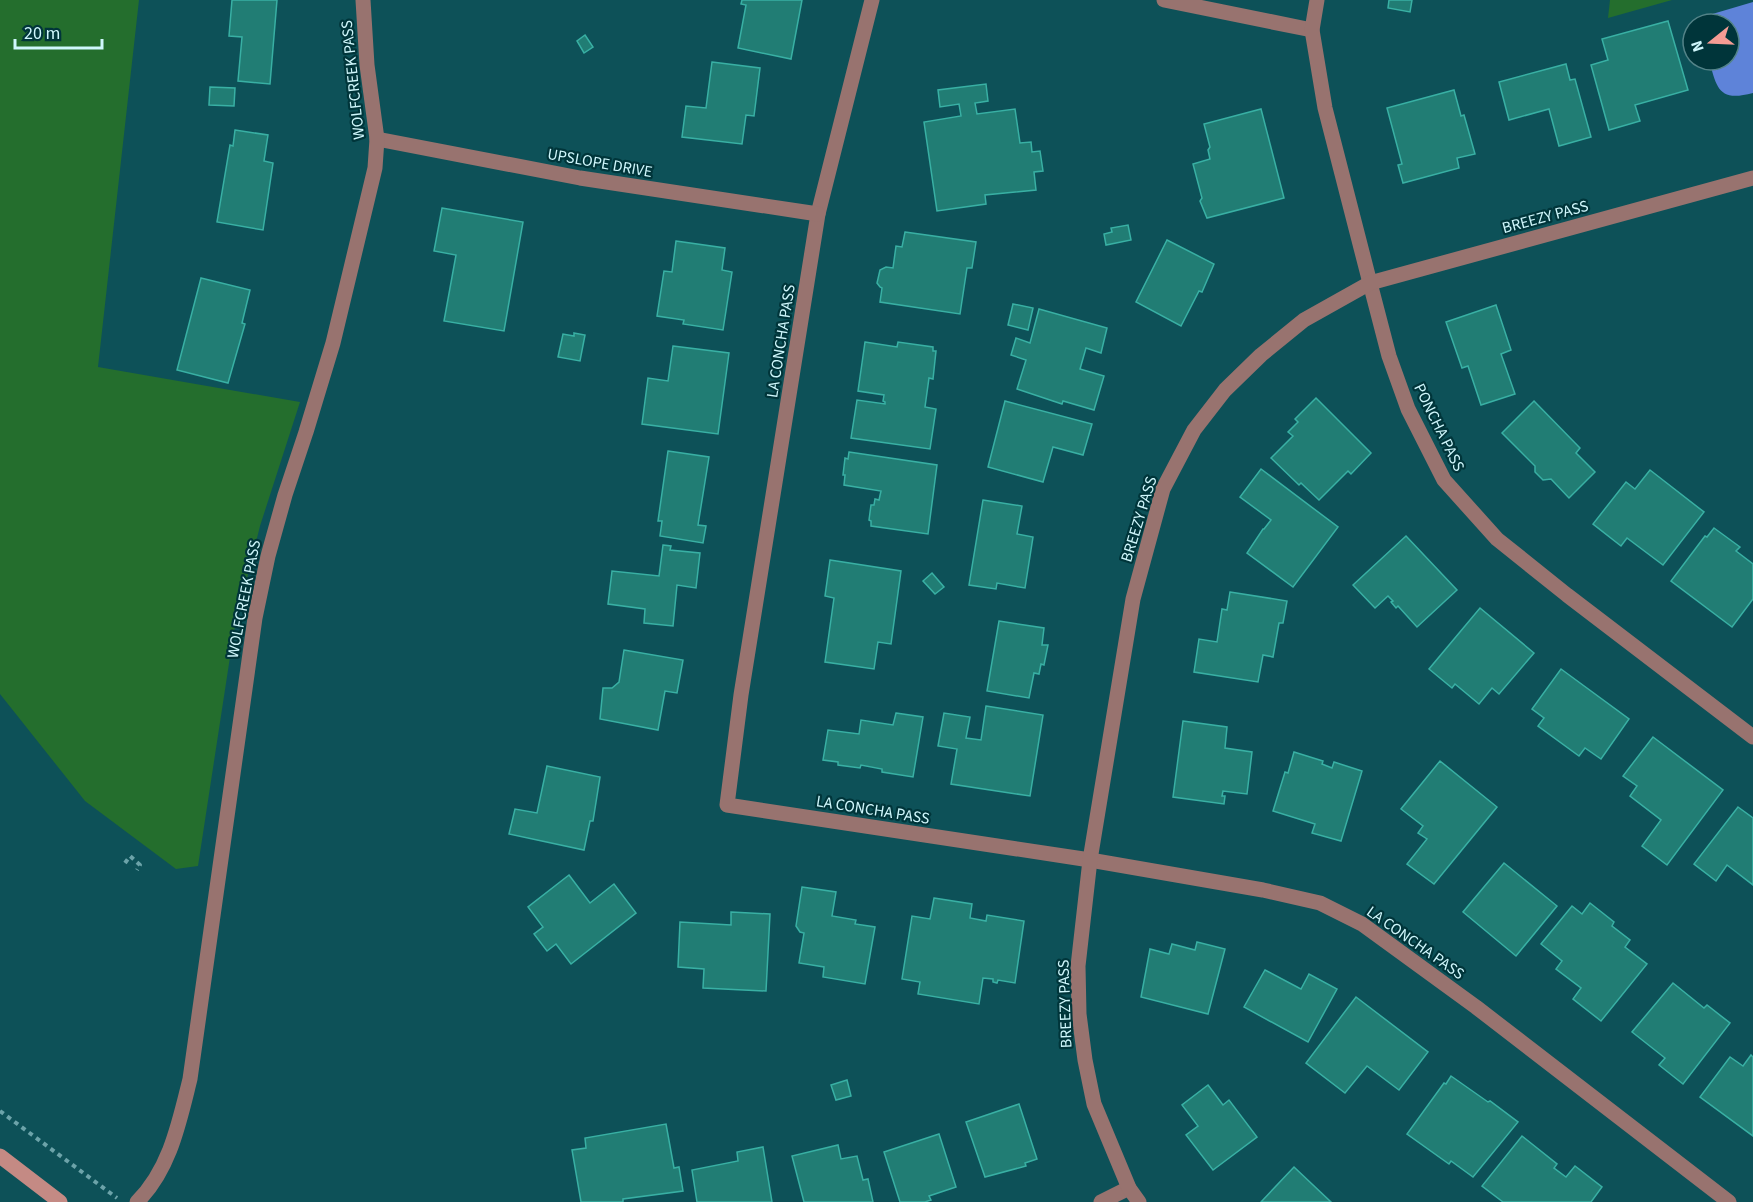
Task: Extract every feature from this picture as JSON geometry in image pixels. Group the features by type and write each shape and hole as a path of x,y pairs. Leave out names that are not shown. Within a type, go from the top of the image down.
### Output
{"main road":[{"path":"0,1156 60,1202"}],"street":[{"name":"WOLFCREEK PASS","path":"137,1202 165,1165 179,1125 190,1079 255,618 282,505 333,343 375,168 377,139 363,0"},
{"name":"LA CONCHA PASS","path":"872,0 818,214 741,695 727,805 1090,860 1263,890 1320,903 1362,924 1476,1007 1729,1202"},
{"path":"1164,0 1312,30"},
{"name":"PONCHA PASS","path":"1317,0 1312,30 1324,108 1389,356 1408,409 1444,480 1497,539 1753,737"},
{"name":"UPSLOPE DRIVE","path":"377,139 580,178 818,214"},
{"name":"BREEZY PASS","path":"1139,1202 1129,1188 1094,1104 1079,1014 1078,966 1090,860 1133,599 1163,489 1194,430 1225,390 1261,355 1304,320 1370,283 1753,178"},
{"path":"1101,1202 1129,1188"}],"path":[{"path":"125,863 130,856 140,865 137,870"},
{"path":"0,1111 112,1194"}],"green space":[{"path":"0,0 139,0 98,367 300,402 260,526 234,631 198,866 176,869 85,801 0,694"},
{"path":"1610,0 1672,0 1608,18"}],"water":[{"path":"1753,2 1753,93 1733,96 1726,94 1717,86 1714,79 1712,72 1741,72 1741,12 1719,12"}],"building":[{"path":"232,0 277,0 270,84 238,81 242,37 229,36"},
{"path":"742,0 802,0 791,59 738,48 746,5 741,4"},
{"path":"1389,0 1412,0 1410,12 1388,8"},
{"path":"1668,21 1688,90 1635,105 1640,121 1609,130 1591,65 1608,60 1602,39"},
{"path":"585,35 593,47 584,53 577,41"},
{"path":"712,62 760,68 754,116 746,115 742,144 682,137 686,106 706,108"},
{"path":"1566,64 1570,80 1575,79 1591,137 1559,146 1549,109 1509,120 1499,82"},
{"path":"986,84 988,101 975,103 977,114 1015,109 1020,143 1031,142 1032,152 1040,151 1043,171 1034,172 1036,190 985,195 986,204 937,211 924,122 961,116 959,104 940,107 938,90"},
{"path":"210,87 235,88 234,106 209,105"},
{"path":"1454,90 1475,154 1457,158 1459,168 1403,183 1398,165 1402,164 1387,108"},
{"path":"1261,109 1284,198 1207,218 1200,201 1202,198 1193,164 1210,159 1208,150 1210,147 1204,124"},
{"path":"235,130 268,135 264,161 273,163 263,230 217,222 230,145 233,146"},
{"path":"442,208 523,222 504,331 444,321 456,255 434,251"},
{"path":"1128,225 1131,240 1106,245 1104,234 1112,232 1111,228"},
{"path":"905,232 976,242 972,268 967,268 960,314 880,302 882,288 877,283 880,270 886,267 893,268 896,246 902,247"},
{"path":"1167,240 1214,264 1202,292 1199,291 1181,326 1136,302"},
{"path":"676,241 725,248 722,270 732,272 723,330 683,324 684,320 657,316 664,271 672,272"},
{"path":"201,278 250,290 242,323 245,324 228,383 177,370"},
{"path":"1013,304 1033,308 1028,330 1008,325"},
{"path":"1496,305 1511,350 1501,354 1515,394 1481,405 1468,366 1462,368 1446,322"},
{"path":"1039,309 1107,328 1101,353 1086,348 1080,369 1104,376 1094,410 1063,401 1062,404 1017,389 1026,360 1011,355 1016,338 1030,343"},
{"path":"574,333 585,335 580,361 558,357 563,334 574,336"},
{"path":"865,342 897,347 898,342 933,347 933,351 936,351 933,379 929,378 925,407 936,409 930,449 851,438 857,400 885,404 884,395 858,391"},
{"path":"673,346 729,353 718,434 642,424 648,378 668,381"},
{"path":"1316,398 1371,453 1351,474 1348,471 1319,500 1301,483 1299,485 1271,458 1293,436 1288,432 1298,422 1295,419"},
{"path":"1005,401 1092,424 1083,455 1053,447 1043,482 988,467"},
{"path":"1534,401 1580,448 1576,453 1595,472 1569,498 1551,479 1543,480 1535,472 1535,466 1502,433"},
{"path":"668,451 709,457 698,525 706,526 703,543 660,536 662,521 658,521"},
{"path":"849,452 937,465 928,534 871,526 869,520 871,505 874,505 875,499 879,500 881,491 844,485 845,458 848,459"},
{"path":"1261,469 1338,527 1293,587 1247,553 1271,520 1240,497"},
{"path":"1650,470 1704,512 1663,565 1627,538 1621,546 1593,524 1626,482 1635,489"},
{"path":"983,500 1022,506 1017,534 1033,537 1025,588 997,583 996,589 969,585"},
{"path":"1714,528 1740,547 1736,551 1753,564 1753,599 1732,627 1671,581 1705,536 1707,537"},
{"path":"1406,536 1457,590 1417,627 1398,606 1396,608 1388,596 1375,608 1353,585"},
{"path":"663,545 671,546 670,550 700,553 696,588 677,585 673,626 644,623 645,609 608,604 612,571 659,576"},
{"path":"830,560 901,571 891,644 878,642 874,669 825,662 834,598 825,596"},
{"path":"932,573 944,587 935,594 923,581"},
{"path":"1230,592 1287,601 1283,623 1279,623 1273,657 1263,655 1258,682 1194,672 1199,639 1217,642 1222,609 1227,610"},
{"path":"1480,608 1534,653 1499,694 1492,688 1479,704 1455,684 1452,688 1429,669"},
{"path":"999,621 1044,628 1042,645 1048,645 1044,665 1041,664 1039,674 1034,673 1029,698 987,691"},
{"path":"624,650 683,660 677,693 665,691 658,730 600,719 603,688 612,688 619,682"},
{"path":"1561,669 1629,719 1601,759 1585,748 1579,756 1538,726 1544,718 1532,709"},
{"path":"986,706 1043,715 1030,796 951,784 957,749 938,746 944,713 970,717 966,738 981,740"},
{"path":"896,713 923,717 913,777 882,772 882,769 861,765 860,768 823,760 828,730 859,734 861,720 893,725"},
{"path":"1183,721 1227,727 1225,748 1252,752 1247,794 1223,791 1224,804 1173,797"},
{"path":"1653,737 1723,790 1667,865 1642,846 1661,820 1630,796 1637,786 1623,776"},
{"path":"1294,752 1323,761 1322,764 1332,768 1334,762 1362,771 1341,841 1312,833 1315,824 1273,811"},
{"path":"1440,761 1497,807 1434,884 1407,864 1427,839 1418,833 1423,826 1401,809"},
{"path":"547,766 600,777 593,821 590,821 584,850 509,834 515,809 537,813"},
{"path":"1738,807 1753,818 1753,885 1727,865 1716,881 1694,864"},
{"path":"1504,863 1557,906 1516,956 1463,912"},
{"path":"569,875 590,903 614,884 636,913 571,964 556,944 547,951 534,934 543,927 528,907"},
{"path":"802,887 836,892 832,916 856,920 855,924 875,927 865,984 823,977 824,967 799,963 804,933 800,932 796,926"},
{"path":"934,898 972,904 970,918 986,921 987,915 1024,921 1015,983 998,980 997,983 993,982 993,979 983,978 979,1004 918,994 920,982 902,979 912,916 930,919"},
{"path":"1590,903 1614,922 1612,926 1630,940 1625,947 1647,964 1601,1021 1573,999 1581,988 1556,969 1562,961 1541,944 1572,906 1582,914"},
{"path":"731,912 770,914 766,991 703,988 704,969 678,967 680,922 731,925"},
{"path":"1197,942 1225,949 1208,1014 1141,997 1150,949 1169,954 1172,944 1195,950"},
{"path":"1265,970 1301,989 1309,974 1337,989 1308,1042 1244,1007"},
{"path":"1673,983 1704,1008 1707,1005 1730,1023 1683,1084 1659,1065 1665,1058 1632,1032"},
{"path":"1356,997 1428,1052 1399,1090 1367,1066 1345,1093 1306,1063"},
{"path":"1751,1055 1753,1057 1753,1136 1700,1097 1730,1057 1743,1066"},
{"path":"1451,1076 1518,1122 1473,1177 1451,1161 1449,1164 1407,1134"},
{"path":"847,1080 851,1096 836,1100 831,1085"},
{"path":"1208,1085 1223,1105 1229,1100 1257,1137 1213,1170 1186,1135 1198,1126 1182,1105"},
{"path":"1019,1104 1037,1159 1025,1163 1026,1166 985,1177 966,1122"},
{"path":"666,1124 674,1168 679,1167 683,1191 623,1199 623,1202 581,1202 572,1150 586,1148 585,1138"},
{"path":"939,1134 956,1187 929,1196 931,1200 925,1202 900,1202 884,1152"},
{"path":"1522,1136 1557,1164 1554,1168 1566,1177 1575,1166 1602,1187 1591,1202 1503,1202 1482,1186"},
{"path":"838,1145 841,1159 857,1156 863,1180 868,1179 873,1202 804,1202 792,1156"},
{"path":"763,1147 772,1202 697,1202 692,1170 738,1161 737,1152"},
{"path":"1294,1167 1331,1202 1261,1202"}]}
